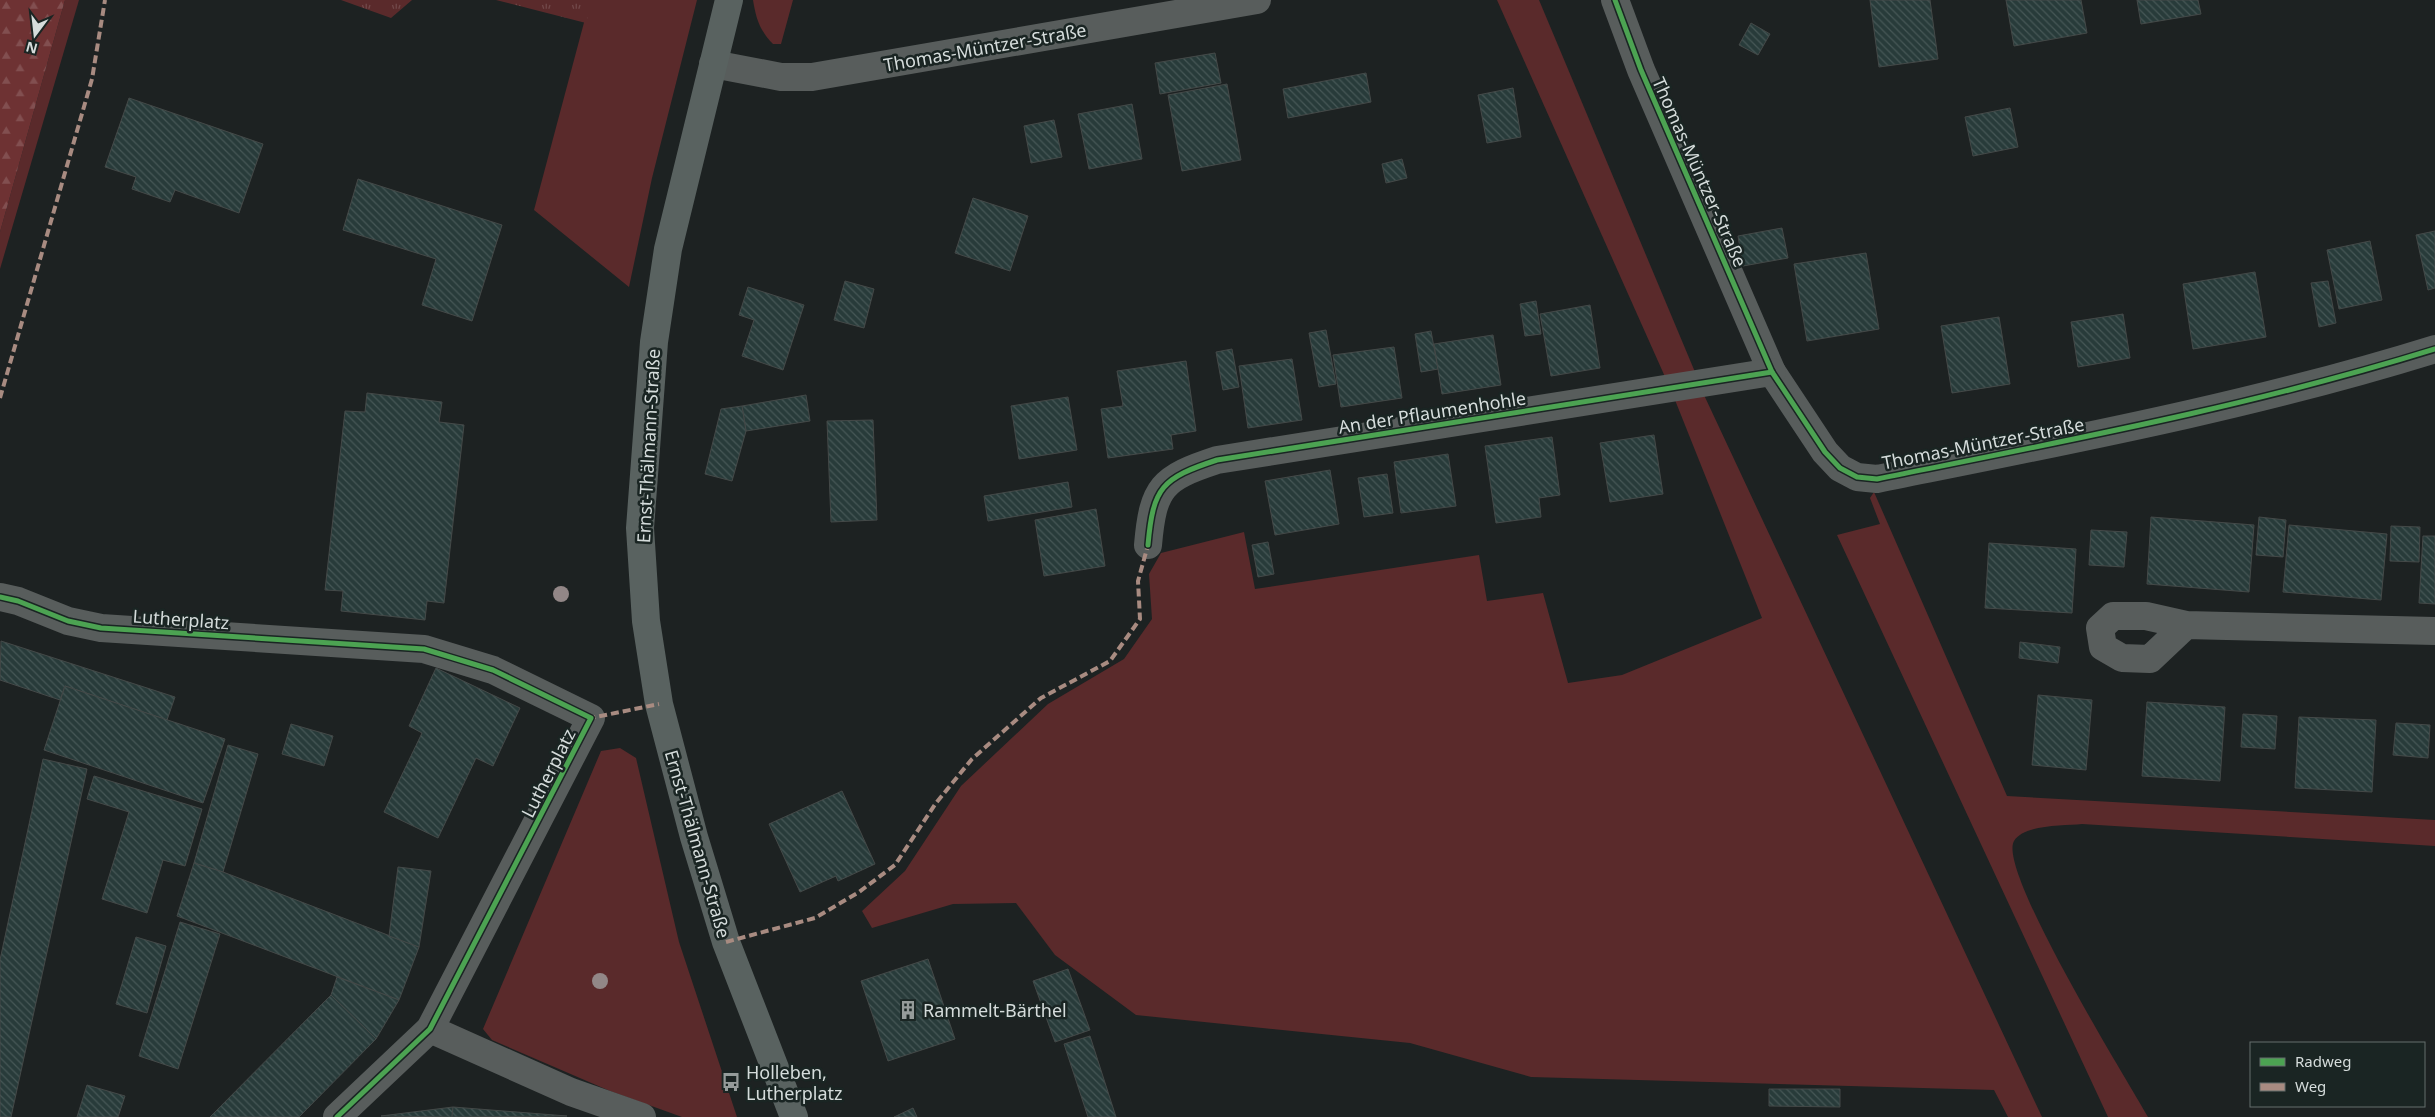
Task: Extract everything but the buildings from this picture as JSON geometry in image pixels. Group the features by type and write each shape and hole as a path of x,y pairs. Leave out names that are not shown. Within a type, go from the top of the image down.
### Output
{"main road":[{"name":"Ernst-Thälmann-Straße","path":"729,0 668,249 654,342 640,528 646,621 659,704 694,837 726,942 794,1117"}],"street":[{"name":"Thomas-Müntzer-Straße","path":"713,64 781,76 812,77 1257,0"},
{"name":"Thomas-Müntzer-Straße","path":"1615,0 1641,70 1772,372 1825,452 1840,468 1857,477 1877,479 2192,415 2363,372 2435,349"},
{"name":"An der Pflaumenhohle","path":"1148,545 1150,515 1160,489 1184,471 1217,460 1772,372"},
{"name":"Lutherplatz","path":"0,597 18,601 68,621 101,628 424,650 493,670 591,718 430,1029 337,1117"},
{"path":"2186,625 2435,631"},
{"path":"430,1029 571,1092 642,1117"}],"green space":[{"path":"0,0 65,0 0,232"},
{"path":"65,0 79,0 0,269 0,232"},
{"path":"341,0 412,0 391,18"},
{"path":"496,0 592,0 586,23"},
{"path":"590,0 697,0 652,178 629,287 534,210"},
{"path":"753,0 793,0 781,44 773,44 765,34 757,19"},
{"path":"1497,0 1539,0 1695,372 1666,379"},
{"path":"1704,395 2042,1117 2008,1117 1994,1090 1531,1077 1410,1043 1136,1015 1055,955 1016,903 953,904 872,928 862,911 905,871 961,786 1048,704 1124,659 1152,619 1149,574 1161,553 1244,532 1255,589 1479,555 1487,601 1543,593 1568,683 1622,675 1762,618 1675,400"},
{"path":"1874,492 2007,796 2435,820 2435,846 2082,824 2045,827 2026,831 2019,835 2014,841 2014,860 2025,891 2043,931 2092,1021 2148,1117 2108,1117 1837,535 1880,524 1870,498"},
{"path":"620,748 636,758 679,942 737,1117 682,1117 610,1091 492,1040 483,1029 601,751"}],"marked path":[{"path":"0,398 92,79 105,0"},
{"path":"726,942 815,918 859,892 895,865 936,803 972,759 1041,698 1110,661 1140,619 1138,581 1148,545"},
{"path":"588,716 591,718 659,704"}],"cycle path":[{"path":"1615,0 1641,70 1772,372 1825,452 1840,468 1857,477 1877,479 2158,421 2297,388 2435,349"},
{"path":"1148,545 1153,510 1164,488 1172,480 1184,473 1217,460 1772,372"},
{"path":"0,597 18,601 68,621 101,628 424,649 493,670 591,718 430,1029 337,1117"}],"place":[{"name":"Rammelt-Bärthel","path":"908,1010"},
{"name":"Holleben, Lutherplatz","path":"731,1082"}]}
